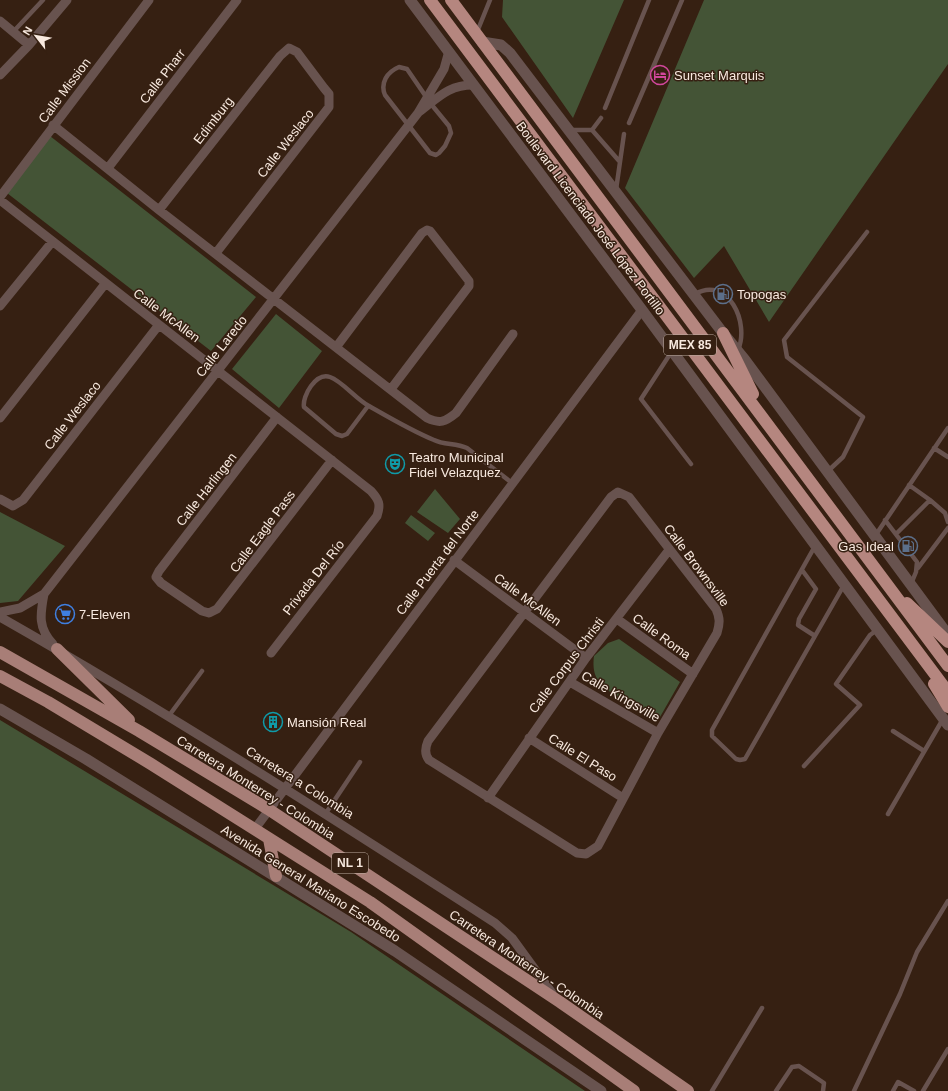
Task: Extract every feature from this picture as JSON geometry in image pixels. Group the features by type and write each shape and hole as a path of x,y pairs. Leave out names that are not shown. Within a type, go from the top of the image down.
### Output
{"highway":[{"name":"Boulevard Licenciado José López Portillo","path":"430,0 948,692"},
{"name":"Boulevard Licenciado José López Portillo","path":"451,0 611,216 766,420 948,666"},
{"path":"723,333 766,420"},
{"path":"888,586 948,642"},
{"path":"922,658 932,680 948,707"}],"main road":[{"path":"57,649 140,731"},
{"name":"Carretera Monterrey - Colombia","path":"0,652 140,731 268,809 560,1002 688,1091"},
{"name":"NL 1","path":"0,676 48,702 151,764 370,902 634,1091"},
{"path":"269,839 276,876"}],"street":[{"path":"0,75 67,0"},
{"name":"Calle Mission","path":"0,197 149,0"},
{"name":"Calle Pharr","path":"108,168 237,0"},
{"name":"Boulevard Licenciado José López Portillo","path":"410,0 816,544 946,722"},
{"path":"0,21 29,44"},
{"path":"479,38 501,45 510,53 738,351 948,635"},
{"name":"Edimburg","path":"159,210 280,56 289,48"},
{"name":"Calle Weslaco","path":"216,253 329,107 328,94 324,88 297,52 289,48"},
{"name":"Calle Laredo","path":"0,612 20,608 44,594 428,100 438,80 449,51"},
{"name":"Calle Laredo","path":"428,100 458,85 472,85"},
{"path":"53,125 159,210 337,346 427,418 437,422 442,422 456,413 513,334"},
{"name":"Calle McAllen","path":"0,200 158,326 219,370 371,490 379,500 379,510 377,516"},
{"path":"337,346 422,233 427,230 432,232 469,280 469,286 390,389"},
{"path":"0,306 52,242"},
{"path":"0,418 105,284"},
{"name":"Calle Puerta del Norte","path":"254,830 284,787 642,310"},
{"name":"Calle Weslaco","path":"0,499 13,506 22,500 158,326"},
{"name":"Calle Harlingen","path":"209,613 194,607 161,583 156,577 277,417"},
{"name":"Calle Eagle Pass","path":"209,613 222,604 332,460"},
{"name":"Calle Brownsville","path":"621,492 629,497 669,550 716,609 720,618 717,633 658,732 598,846 586,854 577,854 429,760 426,756 425,748 428,741 615,493 621,492"},
{"name":"Privada Del Río","path":"271,653 377,516"},
{"name":"Calle Corpus Christi","path":"488,798 586,658 669,550"},
{"name":"Calle McAllen","path":"454,560 586,658"},
{"name":"Calle Laredo","path":"44,594 40,612 40,624 46,637 57,649"},
{"name":"Carretera a Colombia","path":"0,617 57,649 284,787 496,923 512,938 545,985 560,1002"},
{"name":"Calle Roma","path":"617,619 693,674"},
{"name":"Calle Kingsville","path":"570,682 658,732"},
{"name":"Avenida General Mariano Escobedo","path":"0,709 86,759 395,951 601,1091"},
{"name":"Calle El Paso","path":"529,738 623,798"}],"lane":[{"path":"14,32 43,0"},
{"path":"479,38 490,0"},
{"path":"605,108 649,0"},
{"path":"629,123 682,0"},
{"path":"404,67 449,126 451,133 450,138 439,153 436,154 430,152 409,125 385,95 383,90 384,81 394,69 404,67"},
{"path":"592,130 601,118"},
{"path":"570,130 592,130 620,162"},
{"path":"616,192 624,134"},
{"path":"828,471 843,457 863,417 787,357 784,340 867,232"},
{"path":"694,294 710,289 720,292 727,297 736,311 741,323 742,338 738,351"},
{"path":"672,351 641,399 691,464"},
{"path":"368,406 347,434 342,436 336,434 304,407 303,402 304,396 317,380 325,376 330,377 368,406 434,440 467,448 512,483"},
{"path":"875,536 948,428"},
{"path":"934,448 948,457"},
{"path":"909,485 945,513 948,522"},
{"path":"896,534 930,500"},
{"path":"885,520 917,562 918,568"},
{"path":"911,584 918,568 948,528"},
{"path":"816,544 712,730 712,736 736,759 745,759 845,585"},
{"path":"802,570 816,589 799,619 798,625 815,636"},
{"path":"804,766 860,705 836,684 870,635 878,629"},
{"path":"168,717 202,671"},
{"path":"888,814 924,751 946,722"},
{"path":"893,731 924,751"},
{"path":"326,813 360,762"},
{"path":"854,1091 897,1001 917,952 948,901"},
{"path":"712,1091 762,1008"},
{"path":"923,1091 948,1049"},
{"path":"776,1091 792,1067 799,1066 824,1082 823,1091"},
{"path":"893,1091 898,1082 914,1091"}],"green space":[{"path":"503,0 624,0 573,118 502,17"},
{"path":"704,0 948,0 948,64 769,322 724,246 694,278 625,188"},
{"path":"50,136 256,297 211,351 7,193"},
{"path":"276,314 322,351 279,408 232,369"},
{"path":"435,489 460,519 448,533 417,512"},
{"path":"0,512 65,546 18,601 0,603"},
{"path":"411,515 435,533 428,541 405,523"},
{"path":"619,639 680,682 660,717 617,697 596,678 594,656 608,643"},
{"path":"0,720 351,932 585,1091 0,1091"}],"place":[{"name":"Sunset Marquis","path":"660,75"},
{"name":"Topogas","path":"723,294"},
{"name":"Teatro Municipal Fidel Velazquez","path":"395,464"},
{"name":"Gas Ideal","path":"908,546"},
{"name":"7-Eleven","path":"65,614"},
{"name":"Mansión Real","path":"273,722"}]}
